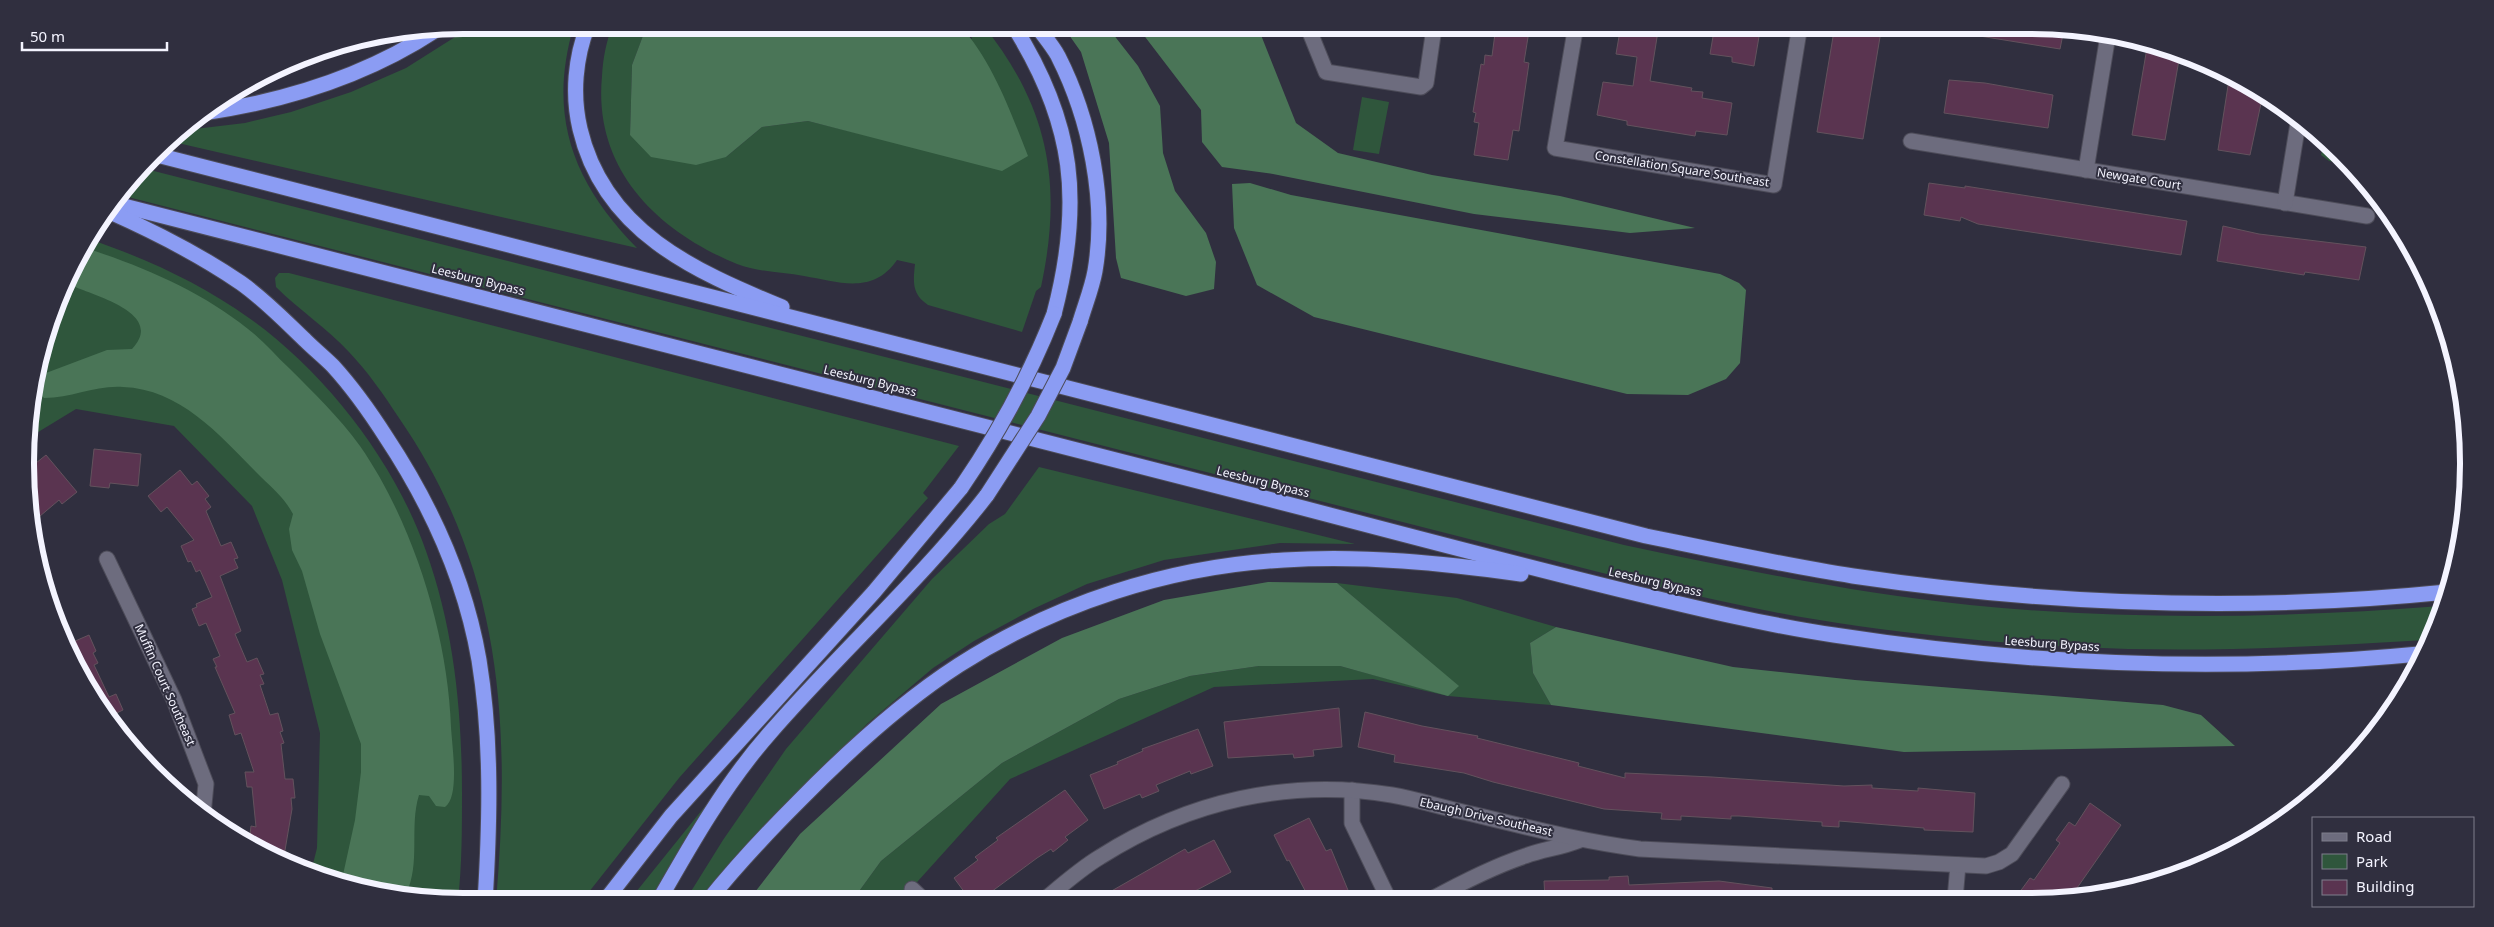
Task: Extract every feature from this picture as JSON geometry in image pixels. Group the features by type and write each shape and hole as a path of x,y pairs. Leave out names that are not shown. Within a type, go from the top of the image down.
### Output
{"highway":[{"path":"585,34 579,55 576,80 578,123 597,175 612,201 633,224 668,252 725,284 784,308 919,350"},
{"path":"611,893 671,816 874,592 961,488 984,454 1040,348 1054,314 1067,255 1071,214 1070,181 1066,148 1058,116 1047,85 1019,34"},
{"path":"663,893 723,794 769,734 958,532 987,495 1038,416 1064,368 1095,272 1098,244 1098,200 1086,132 1073,92 1057,55 1042,34"},
{"path":"219,111 245,107 298,94 349,76 388,58 426,36"},
{"path":"163,157 1646,536 1854,576 2077,599 2189,604 2308,601 2440,592"},
{"name":"Leesburg Bypass","path":"121,205 1593,583 1746,620 1833,635 2071,662 2225,665 2305,663 2416,654"},
{"path":"114,214 148,228 207,262 241,284 275,310 333,366 364,403 416,484 441,534 458,578 479,660 488,750 489,830 486,893"},
{"path":"715,893 768,833 824,775 890,716 936,681 989,647 1042,620 1097,598 1188,572 1253,563 1311,559 1432,562 1593,583"}],"street":[{"path":"1311,34 1326,72 1421,87 1426,83 1433,34"},
{"name":"Constellation Square Southeast","path":"1574,34 1555,148 1774,185 1799,34"},
{"path":"2086,170 2107,41"},
{"path":"2285,203 2297,127"},
{"name":"Newgate Court","path":"1911,142 2367,216"},
{"name":"Muffin Court Southeast","path":"107,559 174,700 206,784 204,805"},
{"name":"Ebaugh Drive Southeast","path":"1053,893 1098,858 1138,834 1176,817 1227,800 1271,792 1311,789 1352,790 1394,795 1580,840 1640,849 1986,866 1999,862 2012,854 2062,784"},
{"path":"1352,790 1352,823 1386,893"},
{"path":"1444,893 1526,855 1560,848 1580,840"},
{"path":"1955,893 1958,865"},
{"path":"912,889 916,893"}],"green space":[{"path":"460,34 572,34 566,58 563,89 565,118 571,146 582,173 596,199 637,248 177,143 194,129 245,123 291,112 351,92 406,68"},
{"path":"609,34 644,34 632,65 630,135 726,157 762,127 808,121 885,140 972,38 968,34 989,34 1023,86 1036,117 1045,148 1050,180 1048,250 1041,287 1036,291 1022,332 928,305 916,292 915,264 897,260 888,271 877,278 866,282 842,283 745,267 708,250 681,234 657,215 636,192 620,168 608,140 602,109 602,76"},
{"path":"644,34 967,34 982,55 1000,88 1028,156 1002,171 808,121 762,127 726,157 696,165 651,157 630,135 632,65"},
{"path":"1068,34 1113,34 1138,66 1160,106 1163,153 1175,191 1206,233 1216,262 1214,289 1186,296 1121,278 1116,258 1109,143 1081,52"},
{"path":"1143,34 1261,34 1296,123 1338,153 1432,175 1560,196 1695,228 1630,233 1474,214 1273,174 1222,167 1202,142 1201,110"},
{"path":"1362,97 1389,102 1379,154 1353,150"},
{"path":"2322,148 2336,162 2329,161 2321,155"},
{"path":"150,170 1624,545 1839,587 1970,605 2088,614 2147,616 2264,615 2435,606 2422,640 2296,647 2122,649 1996,642 1885,630 1777,613 1696,596 127,197"},
{"path":"1250,183 1291,195 1720,274 1739,283 1746,290 1740,363 1726,379 1688,395 1627,394 1314,317 1257,285 1234,228 1232,184"},
{"path":"96,241 131,254 172,273 230,305 249,318 304,365 354,421 376,452 413,518 436,580 450,640 458,701 462,762 462,847 459,893 407,890 380,885 352,879 313,866 317,848 320,733 282,580 252,506 174,426 76,409 35,434 37,407 48,352 66,299"},
{"path":"91,250 169,280 230,315 264,343 335,415 360,446 379,476 396,509 424,580 435,618 448,692 454,770 452,793 450,801 445,807 436,806 429,796 419,795 416,807 413,870 407,890 343,876 355,820 361,772 361,744 320,634 302,571 292,550 289,529 293,514 286,502 200,418 164,396 144,390 123,387 103,388 44,398 39,394 43,375 46,373 107,350 132,349 140,336 140,325 133,315 107,299 72,285"},
{"path":"279,273 289,273 959,446 923,493 928,498 679,778 588,893 497,893 502,773 499,711 492,650 479,591 460,532 434,475 382,392 340,343 276,287 275,278"},
{"path":"1039,467 1355,544 1280,543 1164,560 1087,584 1033,609 974,641 933,668 868,723 794,796 707,893 690,893 723,840 786,749 932,579 989,524 1005,514"},
{"path":"1268,582 1337,583 1459,686 1448,696 1340,666 1259,666 1190,676 1119,699 1002,763 881,861 858,893 754,893 800,834 941,704 1062,638 1164,600"},
{"path":"1337,583 1457,598 1556,627 1530,643 1533,673 1551,705 1448,696 1373,679 1214,687 1010,779 907,893 858,893 881,861 1002,763 1119,699 1190,676 1259,666 1340,666 1447,695 1458,686"},
{"path":"1556,627 1733,667 1855,680 2163,705 2201,715 2235,746 1904,752 1551,705 1533,673 1530,643"},
{"path":"710,800 655,893 635,893"}],"building":[{"path":"1495,34 1529,34 1524,62 1529,63 1519,131 1513,130 1508,160 1474,155 1479,123 1474,122 1476,113 1473,112 1481,64 1484,65 1485,55 1492,56"},
{"path":"1619,34 1658,34 1650,81 1692,88 1691,91 1703,92 1702,98 1732,103 1727,135 1696,131 1695,136 1627,125 1627,121 1597,115 1603,82 1633,86 1637,57 1616,54"},
{"path":"1713,34 1759,34 1754,66 1732,62 1732,57 1710,54"},
{"path":"1833,34 1880,34 1863,139 1817,132"},
{"path":"1967,34 2063,35 2060,49"},
{"path":"2147,50 2179,60 2165,140 2132,135"},
{"path":"1949,80 1985,83 2053,95 2048,128 1944,113"},
{"path":"2229,82 2261,101 2250,155 2218,150"},
{"path":"1929,183 1965,188 1965,186 2187,221 2181,255 1978,224 1961,217 1960,221 1924,215"},
{"path":"2223,226 2259,234 2366,247 2359,280 2305,272 2304,275 2217,261"},
{"path":"94,449 141,454 138,486 110,483 109,488 90,486"},
{"path":"46,455 77,492 62,504 59,500 37,519 35,492 34,465"},
{"path":"180,470 192,485 197,481 209,496 205,499 211,507 206,511 221,546 231,542 238,558 234,559 238,568 220,576 241,631 235,634 247,662 257,658 264,674 260,675 264,684 260,685 270,715 278,713 283,731 280,732 284,743 281,744 285,779 293,779 295,798 291,798 292,809 284,854 250,836 251,826 256,827 252,787 247,787 245,772 254,772 241,733 235,735 229,715 235,713 213,659 220,656 206,623 199,626 192,609 197,607 196,604 212,597 200,570 196,572 191,561 188,562 181,546 194,540 167,507 161,512 148,496"},
{"path":"89,635 96,651 93,653 98,663 94,665 109,697 116,694 123,710 115,714 91,678 73,642"},
{"path":"1339,708 1342,747 1313,750 1314,756 1294,758 1293,754 1228,758 1224,722"},
{"path":"1365,712 1422,726 1478,736 1477,738 1579,763 1578,766 1625,778 1625,773 1844,786 1872,785 1872,788 1918,791 1918,788 1975,793 1973,832 1924,830 1924,828 1839,821 1839,827 1822,826 1822,822 1739,816 1731,816 1731,819 1681,816 1681,820 1661,819 1662,813 1604,809 1464,773 1394,762 1395,755 1358,747"},
{"path":"1198,729 1213,766 1191,774 1190,771 1156,785 1159,791 1142,798 1140,794 1104,809 1090,775 1118,764 1117,762 1143,751 1142,749"},
{"path":"1065,790 1088,820 1065,837 1068,840 1053,852 1051,849 1037,858 992,893 965,893 954,878 978,860 975,857 998,840 996,838"},
{"path":"2090,803 2121,825 2075,891 2019,893 2030,878 2034,880 2060,843 2056,840 2069,822 2075,826"},
{"path":"1309,818 1326,851 1331,849 1349,893 1306,893 1274,835"},
{"path":"1214,840 1231,872 1191,893 1108,893 1185,849 1188,853"},
{"path":"1628,876 1629,885 1719,881 1772,888 1772,893 1545,893 1544,881 1609,880 1609,877"}]}
